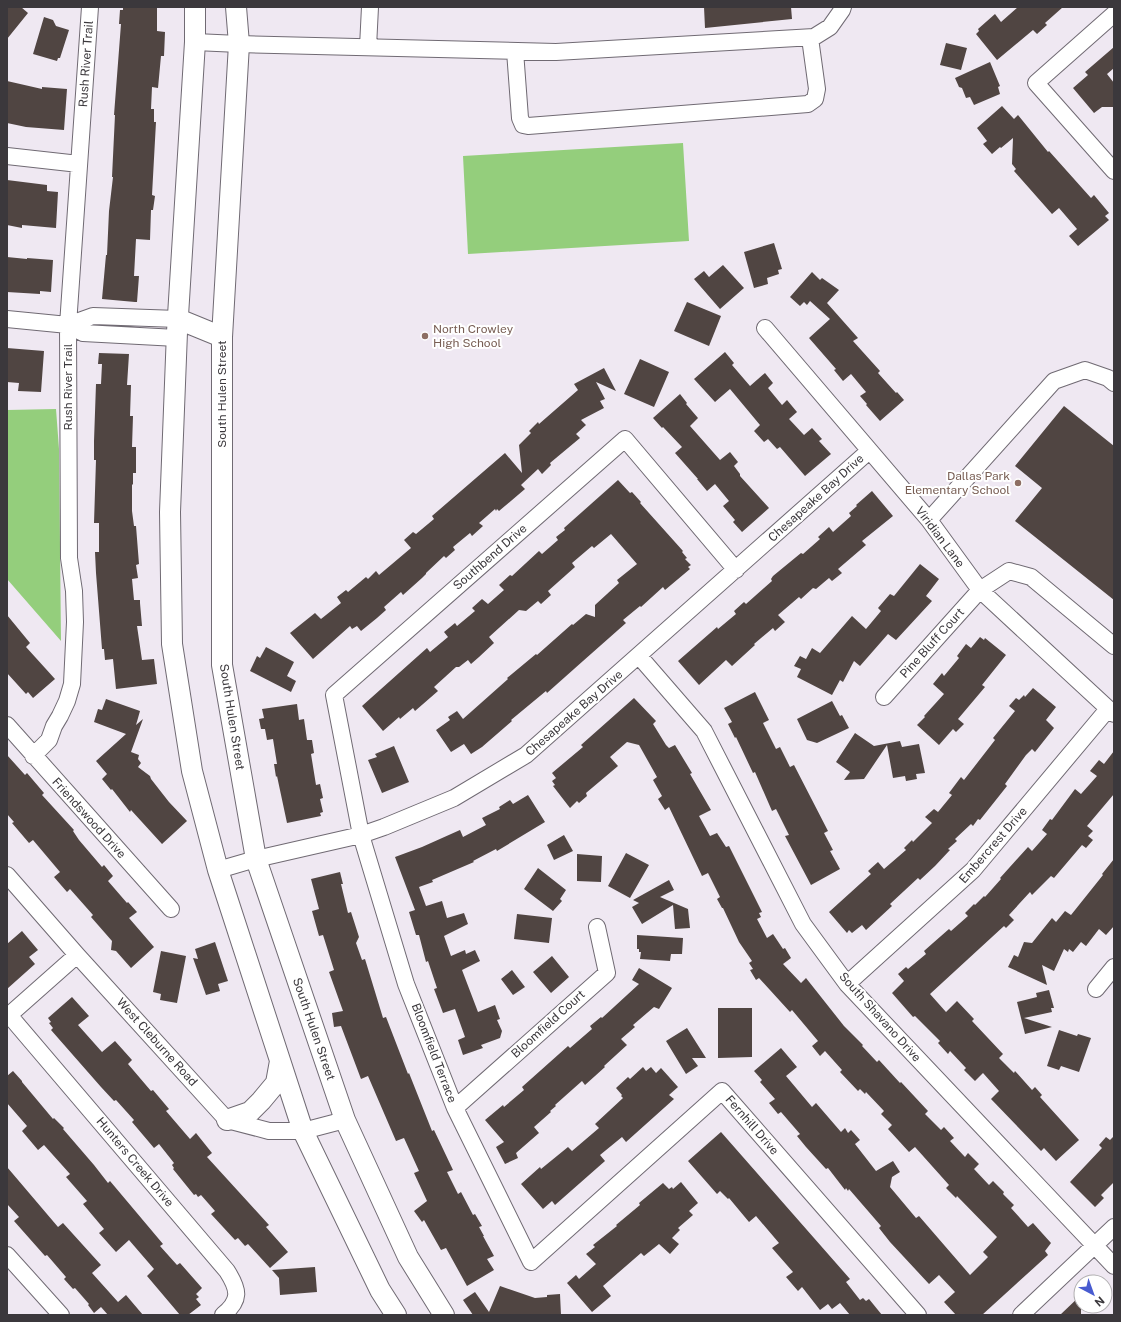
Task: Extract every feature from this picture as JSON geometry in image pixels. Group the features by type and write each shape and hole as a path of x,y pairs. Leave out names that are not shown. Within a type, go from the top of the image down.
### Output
{"main road":[{"path":"195,7 195,42 178,328 170,512 172,644 192,771 218,870 303,1131 380,1290 396,1315"},
{"name":"South Hulen Street","path":"236,7 239,44 222,337 222,665 256,859 345,1120 408,1257 444,1315"},
{"path":"178,328 222,337"},
{"path":"227,1120 250,1112 261,1101 276,1083 280,1061"}],"street":[{"name":"Rush River Trail","path":"33,756 49,740 54,726 67,701 72,684 75,622 74,591 70,558 68,325 90,7"},
{"path":"368,47 370,7"},
{"path":"195,42 556,52 810,38 830,27 843,7"},
{"path":"1114,14 1036,83 1114,171"},
{"path":"515,51 520,118 523,125 528,126 808,104 815,99 817,89 810,38"},
{"path":"7,156 80,164"},
{"path":"7,319 68,325 93,316 178,328"},
{"name":"Viridian Lane","path":"765,328 929,520 980,590 1111,712"},
{"path":"929,520 1054,382 1085,370 1108,378 1114,383"},
{"name":"Southbend Drive","path":"361,835 334,695 625,439 736,570"},
{"name":"Chesapeake Bay Drive","path":"218,870 256,859 361,835 384,827 454,798 526,755 869,451"},
{"name":"Pine Bluff Court","path":"884,697 980,590 1009,570 1031,577 1114,646"},
{"name":"South Shavano Drive","path":"639,656 704,732 803,924 847,984 1114,1266"},
{"name":"Embercrest Drive","path":"847,984 974,870 1111,712"},
{"name":"Friendswood Drive","path":"7,725 33,756 171,909"},
{"name":"Bloomfield Terrace","path":"361,835 406,984 455,1108 532,1262"},
{"name":"West Cleburne Road","path":"7,875 77,955 227,1120"},
{"name":"Bloomfield Court","path":"455,1108 607,973 597,926"},
{"path":"8,1016 77,955"},
{"path":"1096,989 1114,967"},
{"name":"Hunters Creek Drive","path":"8,1016 227,1271 234,1283 237,1295 233,1307 223,1315"},
{"name":"Fernhill Drive","path":"532,1262 722,1092 918,1315"},
{"path":"227,1120 269,1131 303,1131 345,1120"},
{"path":"1021,1315 1114,1227"},
{"path":"7,1255 61,1315"}],"green space":[{"path":"683,143 689,241 468,254 463,156"},
{"path":"56,409 59,449 61,641 7,579 7,410"}],"building":[{"path":"7,7 21,7 28,13 7,39"},
{"path":"123,7 157,7 157,31 165,32 164,56 161,56 158,88 152,87 151,109 154,109 154,122 156,122 152,195 155,196 153,210 151,210 150,240 136,239 134,276 139,276 137,302 102,299 113,177 114,115 121,24 119,24 120,10 123,10"},
{"path":"704,7 791,7 792,19 705,28"},
{"path":"1018,7 1063,7 1045,23 1047,25 1037,34 1033,30 997,60 976,34 979,31 978,29 995,14 1001,22"},
{"path":"44,17 53,20 56,26 69,30 60,58 58,58 57,61 33,54"},
{"path":"946,43 967,48 961,70 940,65"},
{"path":"1114,47 1114,68 1107,74 1114,83 1114,107 1102,107 1094,113 1073,88 1088,75 1085,72"},
{"path":"990,62 1000,86 998,87 1000,94 974,105 970,97 966,98 962,88 959,87 955,78"},
{"path":"7,81 42,89 42,87 67,89 64,130 26,127 7,123"},
{"path":"1002,106 1014,119 1018,115 1048,152 1049,151 1091,198 1094,195 1109,213 1105,216 1109,220 1078,246 1069,236 1077,229 1059,208 1052,214 1014,171 1016,169 1012,164 1013,138 992,154 983,144 987,141 977,128"},
{"path":"7,180 47,185 47,191 58,192 56,228 22,225 22,228 7,225"},
{"path":"774,243 782,269 778,270 779,274 767,278 768,284 754,288 744,252"},
{"path":"7,257 53,260 51,292 40,291 40,294 7,292"},
{"path":"723,265 744,288 720,309 694,279 704,271 709,277"},
{"path":"812,272 820,280 822,278 839,290 827,303 858,338 853,341 880,371 878,373 904,400 880,421 860,396 866,392 851,374 843,381 834,370 836,369 809,338 830,319 810,301 807,305 804,302 800,306 790,297"},
{"path":"687,302 721,316 709,346 674,331"},
{"path":"7,348 44,351 41,392 18,391 19,383 7,382"},
{"path":"725,352 734,363 732,365 750,386 765,373 773,383 768,388 782,405 787,400 797,412 789,419 804,435 812,428 822,439 819,441 831,454 805,476 780,447 777,449 768,439 764,442 754,431 760,425 730,389 715,402 694,379"},
{"path":"99,353 129,354 127,385 131,385 130,416 133,416 132,447 136,447 136,473 133,473 132,485 132,511 134,526 136,526 139,564 136,565 138,578 132,579 134,600 140,600 142,626 137,626 142,660 154,659 157,684 116,689 113,659 105,660 104,649 102,649 96,573 95,552 99,552 99,523 94,523 96,460 94,460 94,441 96,384 101,384 102,364 98,364"},
{"path":"640,359 669,372 654,407 624,394"},
{"path":"604,368 616,391 596,382 605,399 600,401 604,408 581,420 586,425 576,434 580,438 550,463 551,465 542,474 538,469 521,485 525,489 499,511 497,509 496,511 495,509 479,523 483,526 472,536 470,533 453,547 455,550 446,558 444,556 403,595 401,592 384,607 386,610 377,618 361,631 357,626 352,629 350,626 313,659 290,633 315,613 321,619 341,603 337,597 346,590 348,592 366,577 368,579 376,571 379,575 411,548 404,540 413,532 416,534 434,519 432,516 505,453 522,473 519,445 531,433 529,431 578,390 574,384"},
{"path":"680,394 698,418 690,426 720,460 730,452 738,462 734,466 740,476 769,508 742,532 733,522 735,520 723,506 729,501 715,484 707,491 675,453 682,447 653,418"},
{"path":"1064,406 1114,446 1114,600 1015,521 1042,488 1015,466"},
{"path":"618,480 630,493 632,492 683,551 682,552 687,558 685,559 691,565 688,567 690,569 665,590 663,587 641,607 640,606 623,620 626,623 547,693 546,691 511,720 512,721 482,747 471,754 464,744 451,752 436,730 450,720 448,717 457,711 463,719 508,679 507,678 536,654 537,655 572,624 573,625 586,614 595,617 595,605 619,583 617,580 637,564 611,534 594,548 592,546 572,563 575,567 548,591 551,595 541,604 538,601 526,611 519,610 489,637 494,643 479,657 471,664 468,660 459,667 456,667 434,687 438,691 415,711 413,708 400,719 399,717 383,731 362,706 427,648 430,652 448,637 444,632 455,623 457,626 475,611 472,608 482,599 488,604 504,590 499,585 510,575 512,576 539,551 542,554 558,540 556,537 565,530 564,528"},
{"path":"872,491 893,516 862,541 866,545 838,569 842,573 832,581 829,578 816,589 813,588 801,599 799,597 778,615 785,622 775,631 773,628 732,666 726,660 699,685 678,661 717,627 718,629 736,614 734,611 744,602 746,604 772,581 771,579 773,576 801,553 803,554 820,539 818,537 829,527 833,532 851,516 849,513"},
{"path":"920,564 939,579 926,596 932,601 896,640 888,634 860,666 854,661 843,682 840,680 832,695 797,677 801,669 794,666 800,656 806,659 812,648 820,653 852,616 866,629 881,611 878,608 890,594 894,596"},
{"path":"7,615 30,643 26,647 55,679 33,698 28,692 26,694 7,673"},
{"path":"980,637 984,640 985,638 1006,655 982,685 985,687 958,719 964,724 956,732 953,729 939,745 917,725 944,694 933,684 942,673 944,676 959,658 957,656 966,644 971,648"},
{"path":"266,647 294,662 287,676 296,681 291,692 250,671 257,656 260,658"},
{"path":"1033,688 1056,707 1046,720 1054,728 1035,752 1032,749 1026,755 1005,784 1007,786 980,820 978,819 973,826 971,824 955,839 957,841 948,849 950,850 935,866 920,880 918,878 890,904 892,906 866,930 862,925 852,933 849,930 847,933 829,912 871,874 868,871 878,862 884,869 906,850 904,848 912,840 913,842 932,823 925,817 934,809 938,812 952,795 949,793 961,777 964,780 995,740 993,738 1015,711 1009,706 1016,698 1019,700 1024,695 1025,697"},
{"path":"755,692 769,720 763,723 776,749 780,747 790,767 794,765 828,831 824,833 833,850 830,851 840,869 811,885 785,836 789,835 776,809 772,811 755,772 753,773 736,737 735,738 728,724 732,722 724,708"},
{"path":"634,698 656,721 653,724 666,745 669,748 675,745 692,773 690,774 711,810 699,816 710,836 717,833 726,847 729,846 762,912 759,913 761,917 757,919 767,938 773,934 791,958 783,964 801,983 806,978 844,1026 863,1045 862,1046 877,1062 879,1060 900,1083 901,1082 928,1111 925,1114 941,1130 944,1127 954,1138 950,1141 965,1157 968,1153 979,1164 974,1169 989,1185 993,1181 1014,1205 1011,1208 1028,1227 1033,1223 1051,1243 1045,1251 1048,1255 982,1315 956,1315 944,1302 955,1292 939,1275 929,1284 890,1242 879,1228 881,1226 849,1189 848,1191 846,1188 845,1190 828,1168 826,1169 806,1147 797,1136 800,1134 781,1112 778,1114 769,1103 775,1099 760,1082 762,1080 754,1071 781,1048 797,1067 786,1076 812,1107 816,1103 841,1132 845,1128 848,1133 851,1130 860,1140 855,1144 876,1171 893,1161 900,1172 892,1177 890,1187 916,1218 919,1216 970,1275 988,1257 983,1252 997,1237 957,1196 956,1198 946,1188 949,1185 915,1147 909,1152 888,1129 892,1125 881,1114 884,1111 866,1092 865,1094 860,1089 858,1091 840,1072 842,1070 825,1051 820,1056 812,1046 818,1041 792,1010 790,1012 759,978 756,980 750,970 753,969 749,963 752,961 739,942 723,908 717,899 720,897 708,873 702,876 669,807 665,810 658,799 662,796 653,780 657,777 639,745 627,742 610,757 618,766 586,793 587,796 579,803 577,801 570,808 553,786 555,785 552,781 556,778 552,773 583,747 581,745"},
{"path":"106,699 140,711 136,725 143,719 131,752 139,755 138,759 141,763 138,767 150,776 169,802 187,821 162,844 131,810 130,812 102,779 107,774 96,761 126,734 94,722 98,709 102,710"},
{"path":"832,701 840,716 842,715 849,728 817,743 807,740 797,719"},
{"path":"297,704 299,720 304,719 307,740 312,740 314,753 311,754 316,785 320,784 323,798 320,799 323,812 320,813 321,816 287,823 277,776 276,777 274,764 277,764 273,739 267,740 265,729 261,729 259,719 264,718 262,709"},
{"path":"855,733 874,746 900,741 902,747 919,744 925,773 916,774 917,779 906,781 905,776 893,778 887,745 864,779 844,780 850,772 836,762"},
{"path":"394,746 409,782 382,793 368,760 377,757 375,754"},
{"path":"1114,751 1114,794 1087,826 1093,831 1088,836 1093,840 1086,848 1082,845 1054,878 1051,876 1032,895 1030,892 1009,915 1014,920 1006,928 1004,926 930,994 946,1012 957,1001 974,1019 972,1021 1003,1054 999,1058 1014,1073 1015,1071 1032,1090 1035,1087 1042,1095 1040,1097 1079,1140 1056,1161 1044,1148 1041,1151 991,1099 999,1091 983,1073 975,1081 964,1070 966,1068 950,1051 948,1054 938,1043 940,1041 915,1016 913,1017 892,993 904,981 898,974 906,967 908,969 926,954 924,951 933,943 949,929 951,931 968,916 965,913 984,896 985,897 1028,847 1032,851 1047,834 1042,830 1050,819 1052,820 1075,789 1081,794 1097,776 1090,771 1099,760 1104,764"},
{"path":"7,755 25,775 27,773 44,793 42,795 74,830 73,831 79,840 102,867 104,865 113,876 108,881 137,912 129,918 154,947 131,968 116,951 111,950 112,941 91,917 93,915 70,889 67,892 54,877 60,872 33,840 29,843 12,823 14,822 7,814"},
{"path":"528,795 545,822 497,851 496,849 473,861 474,862 432,880 433,882 419,887 426,906 442,901 447,918 464,913 468,924 444,936 451,956 465,950 466,954 475,950 480,961 462,970 478,1012 495,1005 500,1019 497,1020 502,1031 500,1038 481,1045 483,1048 463,1055 458,1040 465,1037 455,1009 443,1013 434,989 437,988 428,961 426,962 419,935 416,935 409,912 415,910 395,857 460,830 463,837 486,825 482,818 500,809 499,807 510,800 513,804"},
{"path":"564,835 573,851 554,860 547,845"},
{"path":"626,853 649,865 630,898 608,886"},
{"path":"577,854 602,856 601,882 577,881"},
{"path":"1114,859 1114,926 1106,935 1099,929 1086,946 1081,942 1073,952 1069,949 1068,952 1064,949 1054,971 1042,965 1047,985 1008,967 1014,955 1018,957 1024,942 1032,943 1052,918 1056,922 1065,911 1071,915"},
{"path":"538,868 566,890 560,899 562,901 553,911 524,889"},
{"path":"340,872 343,884 341,884 348,913 351,912 359,937 356,943 362,960 365,959 383,1018 386,1017 432,1131 434,1130 453,1170 447,1172 458,1194 461,1192 473,1215 475,1214 482,1226 479,1227 494,1256 487,1259 494,1270 467,1286 446,1248 441,1250 424,1220 422,1222 414,1211 427,1201 414,1173 419,1171 404,1138 396,1141 368,1076 361,1079 341,1026 334,1027 332,1013 343,1011 329,972 334,970 323,935 319,936 312,911 319,909 311,879"},
{"path":"669,880 674,890 660,897 688,909 690,928 675,929 673,905 642,924 632,907 639,903 633,900"},
{"path":"517,914 552,918 549,943 514,939"},
{"path":"22,931 38,950 29,957 35,964 7,989 7,944"},
{"path":"637,935 683,938 682,954 671,954 670,961 640,959 641,952 637,949"},
{"path":"215,942 228,981 218,984 220,991 206,995 193,958 198,959 195,949"},
{"path":"161,951 186,956 177,1003 160,1000 161,994 153,992"},
{"path":"552,956 569,977 551,993 533,972"},
{"path":"639,968 672,988 659,1009 654,1007 633,1025 635,1027 621,1039 627,1045 585,1085 582,1081 555,1105 556,1106 550,1111 551,1112 534,1127 539,1133 516,1153 518,1158 505,1164 496,1147 504,1142 485,1120 503,1105 504,1107 524,1090 522,1087 568,1046 570,1048 592,1029 590,1026 601,1017 602,1018 639,984 632,980"},
{"path":"512,970 525,987 513,995 501,979"},
{"path":"1049,990 1054,1008 1051,1008 1052,1012 1024,1018 1052,1027 1025,1034 1017,1002 1037,997 1036,993"},
{"path":"72,997 89,1016 78,1025 102,1052 115,1041 132,1060 128,1064 169,1109 166,1111 190,1139 196,1133 212,1153 207,1157 269,1225 266,1227 288,1252 270,1268 248,1244 245,1246 238,1238 235,1240 211,1214 215,1211 201,1195 198,1197 196,1194 194,1195 173,1169 174,1168 172,1165 174,1163 159,1144 154,1148 132,1122 134,1120 116,1100 114,1101 101,1087 51,1030 53,1028 49,1023 51,1022 48,1018"},
{"path":"718,1008 752,1008 752,1057 718,1058"},
{"path":"687,1028 706,1058 692,1058 698,1066 686,1074 666,1041"},
{"path":"1059,1030 1077,1036 1078,1034 1091,1038 1079,1072 1061,1066 1059,1070 1047,1066"},
{"path":"643,1067 646,1071 651,1067 656,1073 661,1068 678,1087 669,1095 674,1099 626,1142 622,1137 600,1155 605,1161 555,1205 552,1201 543,1209 521,1184 540,1167 541,1169 568,1147 572,1151 599,1128 595,1124 623,1098 616,1088 628,1077 630,1079"},
{"path":"13,1071 53,1119 54,1118 64,1128 63,1129 108,1183 110,1181 163,1244 160,1246 177,1265 180,1263 202,1288 196,1294 199,1297 196,1299 201,1305 188,1315 180,1315 147,1276 154,1269 129,1240 116,1252 99,1233 104,1229 83,1204 87,1201 66,1177 70,1174 44,1145 38,1150 22,1131 27,1126 7,1103 7,1076"},
{"path":"721,1132 850,1279 846,1282 860,1300 863,1298 866,1301 869,1299 882,1315 850,1315 840,1303 832,1309 828,1304 820,1310 802,1287 798,1291 786,1277 793,1272 772,1248 779,1243 756,1216 749,1222 729,1198 728,1199 720,1191 717,1194 688,1161"},
{"path":"1114,1136 1114,1182 1101,1195 1104,1198 1095,1207 1070,1182 1102,1148 1099,1145 1106,1137 1110,1140"},
{"path":"7,1167 58,1227 63,1223 101,1265 92,1273 118,1302 126,1295 143,1315 108,1315 101,1307 94,1313 88,1305 89,1304 75,1288 73,1289 64,1279 66,1277 47,1255 45,1256 14,1221 19,1217 7,1204"},
{"path":"681,1182 698,1203 689,1211 693,1215 678,1228 680,1230 672,1238 679,1244 670,1254 659,1244 644,1256 641,1253 603,1286 611,1296 592,1312 567,1283 576,1275 579,1279 596,1264 586,1254 595,1247 593,1245 617,1226 616,1225 640,1205 639,1203 663,1183 669,1189 672,1187 673,1189"},
{"path":"315,1267 317,1292 280,1295 279,1278 272,1270"},
{"path":"500,1286 535,1298 560,1294 561,1315 473,1315 463,1300 475,1292 489,1312"},
{"path":"1073,1303 1073,1314 1081,1314 1081,1315 1060,1315"}],"place":[{"name":"North Crowley High School","path":"425,336"},
{"name":"Dallas Park Elementary School","path":"1018,483"}]}
